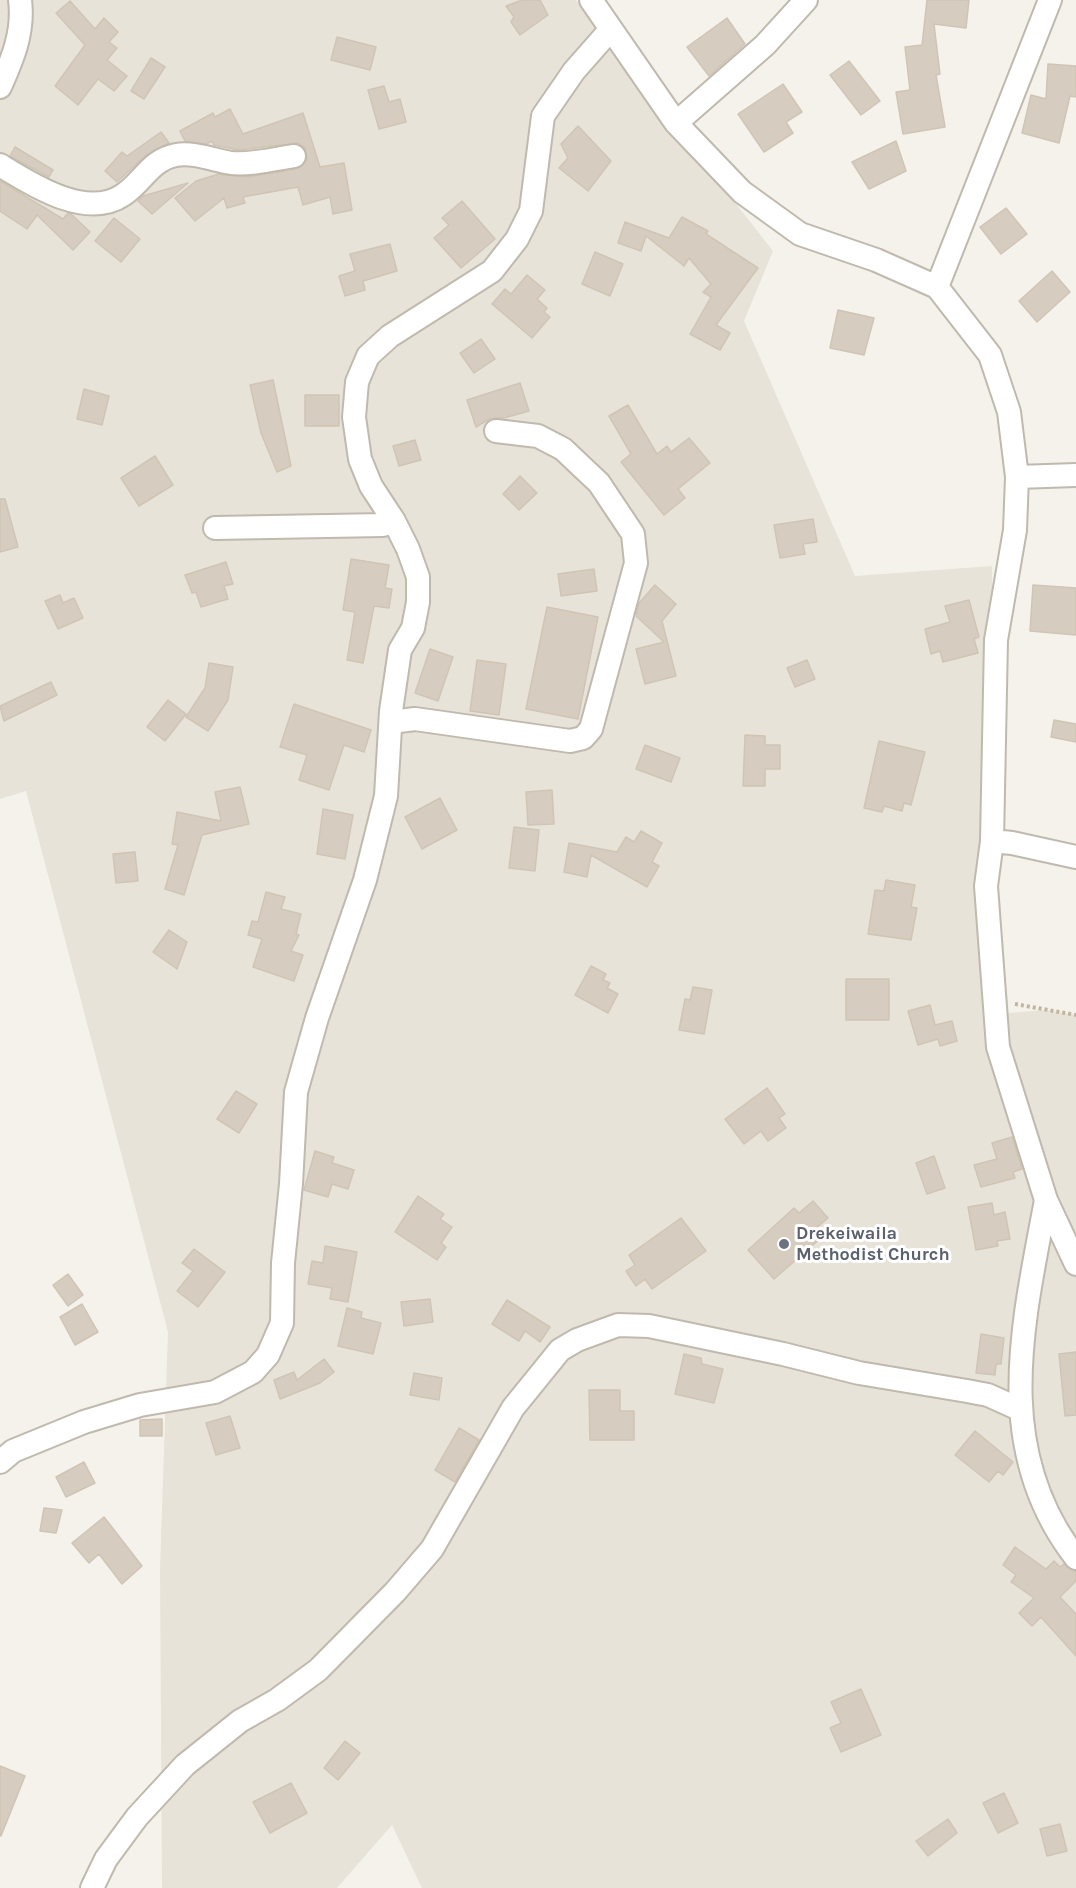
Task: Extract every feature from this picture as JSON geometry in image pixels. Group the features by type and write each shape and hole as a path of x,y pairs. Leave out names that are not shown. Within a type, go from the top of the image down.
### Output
{"street":[{"path":"0,87 17,50 22,17 20,0"},
{"path":"591,0 676,123 742,192 800,234 876,260 937,287 990,355 1009,412 1017,477 1015,530 996,640 992,842 986,886 998,1047 1046,1200 1076,1264"},
{"path":"676,123 765,45 806,0"},
{"path":"937,287 1050,0"},
{"path":"0,1462 13,1451 84,1422 140,1406 215,1392 253,1372 268,1355 282,1323 282,1263 291,1184 296,1092 317,1018 365,880 386,796 391,722 400,650 413,628 418,577 408,549 394,521 371,486 360,459 354,417 357,382 368,356 390,336 492,271 517,239 531,211 543,116 573,71 611,28"},
{"path":"0,165 43,191 79,201 101,203 123,195 156,162 178,154 232,163 294,156"},
{"path":"391,722 415,719 570,741 583,738 591,729 636,563 633,534 599,483 563,449 538,436 496,431"},
{"path":"1017,477 1076,475"},
{"path":"215,528 383,525 394,521"},
{"path":"992,842 1012,843 1076,857"},
{"path":"1046,1200 1022,1330 1019,1409 1029,1459 1044,1506 1076,1558"},
{"path":"92,1888 106,1858 137,1817 185,1766 240,1721 277,1700 318,1670 395,1592 432,1549 513,1408 560,1350 577,1340 618,1325 649,1326 783,1354 859,1373 988,1395 1019,1409"}],"path":[{"path":"994,1000 1076,1015"}],"shaded area":[{"path":"0,0 576,0 773,251 744,321 855,576 992,566 996,1014 1045,1010 1076,1015 1076,1888 422,1888 392,1825 337,1888 162,1888 160,1568 168,1332 26,791 0,799"}],"building":[{"path":"522,0 540,0 548,15 520,35 511,22 514,17 506,6"},
{"path":"927,0 969,0 966,28 934,24 940,74 936,75 945,127 903,134 896,92 910,90 905,47 922,45"},
{"path":"70,1 95,29 104,18 118,32 109,42 117,48 107,60 127,76 114,91 98,79 78,105 55,86 85,45 56,13"},
{"path":"727,18 745,44 709,76 687,47"},
{"path":"337,37 376,47 370,70 331,60"},
{"path":"151,58 165,67 144,99 131,91"},
{"path":"849,61 880,101 861,115 830,75"},
{"path":"1048,64 1076,66 1076,97 1070,96 1059,143 1022,133 1031,95 1046,99"},
{"path":"783,84 802,112 786,122 793,133 764,152 738,114"},
{"path":"384,86 389,102 400,99 406,122 379,129 368,90"},
{"path":"230,109 243,134 303,113 320,167 344,163 352,210 333,214 330,197 303,205 298,187 243,197 245,203 227,208 224,198 195,221 175,198 196,181 219,174 248,177 296,169 307,160 305,148 298,143 239,150 214,145 212,141 206,144 185,141 180,131 213,113 215,117"},
{"path":"578,126 611,161 588,191 559,168 568,158 561,144"},
{"path":"161,132 169,143 145,156 117,182 105,171 122,152 127,156"},
{"path":"896,141 906,171 869,189 852,162"},
{"path":"15,147 53,170 49,177 10,156"},
{"path":"0,181 63,219 68,213 71,214 90,232 73,250 37,215 27,229 0,211"},
{"path":"188,183 152,214 138,201 143,196"},
{"path":"462,201 495,239 461,268 434,238 449,225 442,218"},
{"path":"1006,208 1027,234 1001,254 980,227"},
{"path":"682,217 708,231 706,234 758,268 716,325 730,333 720,350 690,334 711,297 703,292 711,284 689,258 684,266 646,236 641,251 618,243 625,222 669,238"},
{"path":"114,218 140,239 121,262 95,241"},
{"path":"390,244 397,271 363,281 365,290 345,296 339,276 355,271 350,254"},
{"path":"595,252 623,264 610,296 582,284"},
{"path":"1052,271 1070,292 1037,322 1019,301"},
{"path":"527,275 545,290 537,299 547,308 544,312 550,317 532,338 492,304 505,289 511,294"},
{"path":"838,310 874,318 864,355 830,348"},
{"path":"481,339 495,359 474,373 460,353"},
{"path":"273,380 291,466 277,472 261,433 250,385"},
{"path":"520,383 529,411 504,418 491,418 476,427 467,400"},
{"path":"84,389 109,396 102,425 77,419"},
{"path":"305,395 339,395 339,426 305,426"},
{"path":"628,405 657,454 667,446 671,452 689,438 710,463 678,489 685,498 664,515 621,462 631,454 609,416"},
{"path":"415,440 421,460 399,466 393,446"},
{"path":"155,456 173,485 139,506 121,478"},
{"path":"520,476 537,493 519,510 503,494"},
{"path":"0,499 5,499 18,547 0,552"},
{"path":"813,519 817,542 803,544 805,554 780,558 774,525"},
{"path":"351,559 389,565 385,588 392,589 389,608 374,606 363,663 347,660 355,612 343,610"},
{"path":"226,562 233,584 224,586 228,599 201,607 196,592 192,593 185,575"},
{"path":"594,569 597,591 561,596 558,574"},
{"path":"655,585 676,604 662,621 676,676 645,684 636,649 664,642 636,616 639,603"},
{"path":"1033,585 1076,588 1076,635 1030,631"},
{"path":"60,595 63,603 74,598 83,618 58,629 45,601"},
{"path":"969,600 979,637 974,639 978,653 943,662 940,651 931,654 925,629 950,622 945,606"},
{"path":"547,607 598,617 578,719 526,709"},
{"path":"430,649 453,657 438,701 415,693"},
{"path":"477,660 506,664 499,715 470,711"},
{"path":"807,660 815,679 795,687 787,668"},
{"path":"209,663 233,667 228,700 208,731 186,717 205,688"},
{"path":"51,682 57,695 4,721 0,706"},
{"path":"168,700 186,714 165,741 147,727"},
{"path":"294,704 371,730 364,752 344,745 329,790 299,780 307,755 280,747"},
{"path":"1054,720 1076,724 1076,742 1051,737"},
{"path":"745,735 765,736 765,745 780,745 780,769 765,769 765,786 743,786"},
{"path":"879,741 925,752 911,805 904,803 902,811 884,806 882,812 864,808"},
{"path":"645,745 680,758 671,782 636,769"},
{"path":"240,787 249,824 202,835 184,895 165,889 178,845 172,844 177,812 221,821 215,792"},
{"path":"552,790 554,824 528,825 526,792"},
{"path":"440,798 457,830 422,849 405,817"},
{"path":"323,809 353,815 345,859 317,854"},
{"path":"514,827 539,830 535,871 509,868"},
{"path":"641,831 662,843 652,862 659,866 647,887 591,855 587,877 564,872 569,843 617,852 626,837 634,842"},
{"path":"135,852 138,881 116,883 113,854"},
{"path":"886,880 915,885 911,907 917,908 911,940 868,934 875,890 884,891"},
{"path":"266,892 285,897 281,909 301,914 296,934 299,935 291,951 303,955 294,981 253,967 262,939 248,935 252,921 258,922"},
{"path":"169,930 187,942 177,969 153,952"},
{"path":"591,966 606,974 603,980 610,983 607,988 618,994 608,1013 575,995"},
{"path":"846,979 889,979 889,1020 846,1020"},
{"path":"693,987 712,990 704,1034 679,1030 685,999 690,1000"},
{"path":"930,1005 935,1025 952,1021 957,1041 940,1046 938,1039 918,1045 908,1011"},
{"path":"767,1088 785,1114 779,1118 786,1128 768,1141 761,1131 744,1144 725,1119"},
{"path":"236,1091 257,1104 239,1133 217,1119"},
{"path":"1012,1137 1022,1169 1013,1172 1015,1178 981,1187 974,1165 997,1159 992,1143"},
{"path":"315,1151 334,1157 332,1163 354,1170 348,1189 332,1184 328,1197 304,1190"},
{"path":"934,1156 945,1188 927,1194 916,1163"},
{"path":"418,1196 444,1214 440,1219 452,1227 441,1243 446,1247 437,1260 395,1232"},
{"name":"Drekeiwaila Methodist Church","path":"813,1201 828,1218 814,1230 821,1238 774,1279 748,1250 794,1208 799,1213"},
{"path":"992,1203 994,1215 1005,1212 1010,1239 997,1241 998,1246 976,1250 968,1207"},
{"path":"681,1218 706,1251 652,1289 645,1279 636,1286 626,1271 635,1265 629,1255"},
{"path":"325,1246 357,1252 348,1302 330,1299 332,1288 308,1284 312,1261 323,1263"},
{"path":"194,1249 225,1272 198,1307 177,1291 193,1271 182,1263"},
{"path":"68,1274 83,1295 68,1306 53,1285"},
{"path":"430,1299 433,1322 404,1326 401,1302"},
{"path":"507,1300 550,1327 540,1342 525,1331 519,1341 492,1324"},
{"path":"82,1304 98,1332 75,1345 60,1317"},
{"path":"347,1308 362,1312 361,1318 381,1323 373,1354 338,1346"},
{"path":"981,1334 1004,1338 1001,1364 996,1364 995,1375 976,1373"},
{"path":"1076,1352 1076,1415 1065,1416 1059,1354"},
{"path":"684,1354 701,1358 702,1364 723,1369 714,1403 675,1394"},
{"path":"324,1359 334,1372 320,1383 280,1399 274,1380 294,1372 297,1380"},
{"path":"414,1373 442,1378 439,1400 410,1395"},
{"path":"589,1390 620,1390 620,1411 634,1411 634,1440 590,1440"},
{"path":"230,1416 240,1448 216,1455 206,1423"},
{"path":"162,1419 162,1436 140,1436 140,1420"},
{"path":"459,1428 479,1440 455,1482 435,1470"},
{"path":"975,1431 1013,1462 1003,1475 998,1471 989,1482 955,1455"},
{"path":"84,1462 95,1483 66,1497 56,1477"},
{"path":"44,1508 62,1510 56,1533 40,1531"},
{"path":"104,1517 142,1566 122,1584 99,1554 89,1563 72,1543"},
{"path":"1015,1547 1046,1569 1054,1561 1060,1567 1064,1564 1076,1572 1076,1581 1060,1597 1076,1614 1076,1656 1041,1617 1032,1626 1019,1613 1034,1598 1011,1582 1016,1575 1003,1565"},
{"path":"861,1689 881,1735 841,1752 830,1728 841,1723 831,1702"},
{"path":"345,1741 360,1753 338,1780 324,1768"},
{"path":"0,1766 25,1776 1,1836 0,1836"},
{"path":"291,1783 307,1813 270,1833 253,1802"},
{"path":"1004,1793 1018,1823 998,1833 983,1803"},
{"path":"948,1819 957,1833 928,1856 916,1841"},
{"path":"1060,1824 1067,1851 1047,1856 1040,1829"}],"place":[{"name":"Drekeiwaila Methodist Church","path":"784,1244"}]}
